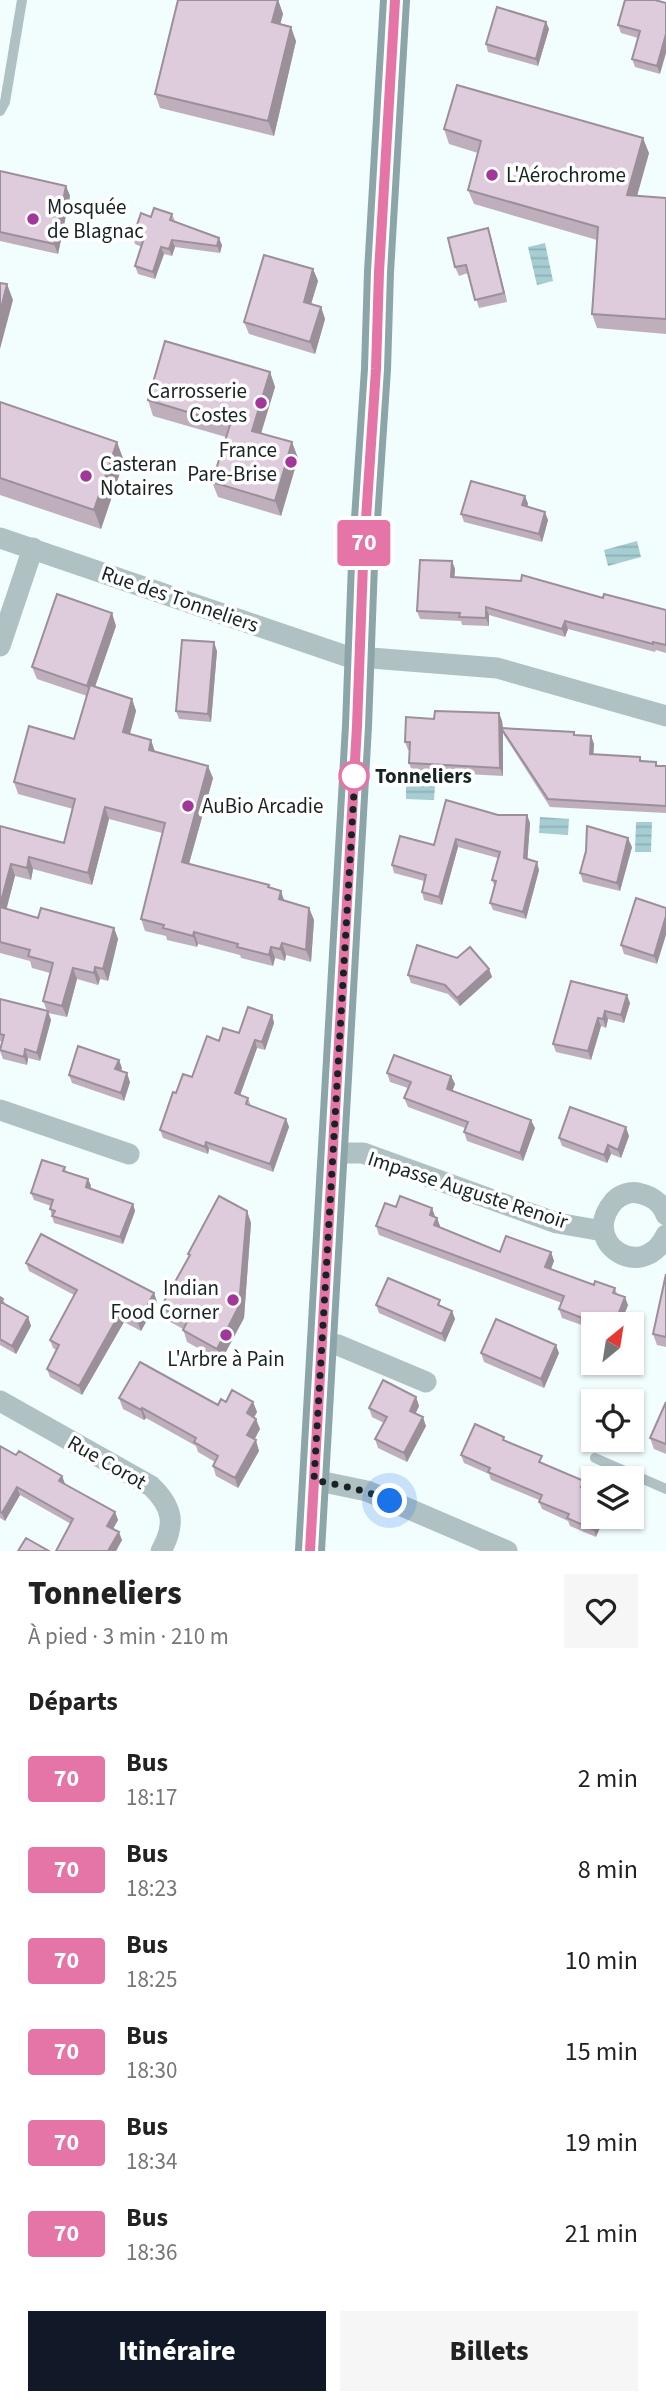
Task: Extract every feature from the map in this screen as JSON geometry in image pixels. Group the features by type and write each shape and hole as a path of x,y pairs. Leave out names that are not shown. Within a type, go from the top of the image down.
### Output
{"main road":[{"path":"310,1551 395,0"}],"street":[{"name":"Rue des Tonneliers","path":"0,538 326,649 360,657 497,668 666,716"},
{"path":"0,646 33,548"},
{"path":"0,1110 129,1154"},
{"name":"Impasse Auguste Renoir","path":"332,1153 363,1153 556,1223 603,1231"},
{"path":"666,1215 663,1207 650,1195 634,1192 618,1197 604,1212 603,1231 608,1244 621,1255 636,1258 649,1255 662,1245 666,1235"},
{"path":"322,1343 338,1345 426,1382"},
{"name":"Rue Corot","path":"0,1401 151,1486 165,1499 171,1519 168,1539 160,1551"},
{"path":"314,1480 367,1491 507,1551"}],"lane":[{"path":"0,111 5,102 22,0"},
{"path":"595,1458 666,1489"}],"water":[{"path":"545,243 553,281 537,285 528,247"},
{"path":"637,541 641,557 608,566 604,550"},
{"path":"406,785 435,786 434,800 406,799"},
{"path":"540,817 569,819 568,835 539,833"},
{"path":"636,822 652,822 651,852 635,852"}],"building":[{"path":"178,0 278,0 272,22 291,27 268,121 155,94"},
{"path":"625,0 655,0 666,3 666,34 657,66 632,59 640,31 618,25"},
{"path":"497,7 546,22 536,59 486,44"},
{"path":"457,85 643,138 627,195 666,198 666,319 592,314 598,227 468,190 481,141 444,129"},
{"name":"Mosquée de Blagnac","path":"0,171 66,186 54,244 0,232"},
{"path":"154,208 172,214 170,220 219,238 217,246 172,240 169,249 161,247 153,272 135,266 143,241 133,237 141,213 151,217"},
{"path":"488,228 504,293 475,300 466,265 455,267 448,238"},
{"path":"264,255 313,269 304,302 321,307 310,342 244,322"},
{"path":"0,283 7,284 0,313"},
{"path":"165,341 270,372 252,431 292,442 275,501 212,482 230,425 148,400"},
{"path":"0,402 117,442 94,510 0,478"},
{"path":"471,481 525,496 522,505 545,512 539,534 461,514"},
{"path":"420,560 452,561 451,577 521,581 522,575 603,598 604,594 666,610 666,645 565,621 562,629 486,607 486,618 459,617 460,613 417,611"},
{"path":"57,594 112,613 87,686 32,667"},
{"path":"182,640 214,642 208,714 176,711"},
{"path":"90,685 132,699 123,732 151,740 149,750 208,766 182,862 269,885 268,887 281,891 279,899 309,908 306,950 282,943 280,949 271,947 269,955 194,932 193,936 163,928 164,925 141,919 165,823 105,807 88,873 29,857 27,868 11,864 0,905 0,826 64,843 75,799 14,782 29,726 74,739"},
{"path":"435,711 499,713 500,768 409,763 410,742 405,742 406,717 434,719"},
{"path":"501,728 574,732 574,735 591,736 590,754 640,757 640,761 666,766 666,806 548,799"},
{"path":"446,800 498,815 527,815 524,858 537,862 523,912 490,903 496,881 492,880 500,852 456,839 439,897 422,892 426,875 392,865 400,836 434,845"},
{"path":"587,826 628,838 617,883 580,873 586,851"},
{"path":"636,898 666,908 654,956 621,945"},
{"path":"0,907 38,918 41,908 114,928 103,969 95,967 94,973 73,968 62,1006 43,1001 53,963 28,956 30,950 0,942"},
{"path":"417,945 457,958 470,947 489,969 457,998 445,985 408,975"},
{"path":"571,981 627,995 621,1015 605,1011 603,1019 598,1018 588,1051 553,1044"},
{"path":"0,999 48,1011 37,1053 25,1049 24,1057 0,1050 4,1035 0,1034"},
{"path":"248,1007 272,1015 262,1042 255,1040 235,1093 248,1098 246,1104 286,1119 270,1164 206,1142 205,1147 160,1130 173,1092 176,1093 183,1074 192,1077 207,1036 219,1041 223,1028 239,1033"},
{"path":"78,1046 119,1060 115,1069 127,1073 121,1093 69,1075"},
{"path":"394,1055 451,1076 447,1089 531,1120 520,1153 464,1132 468,1122 404,1098 411,1082 387,1073"},
{"path":"570,1107 626,1127 618,1150 608,1145 604,1155 559,1138"},
{"path":"42,1160 65,1167 63,1171 88,1179 86,1187 133,1204 120,1237 52,1216 55,1211 50,1209 53,1200 31,1193"},
{"path":"219,1196 247,1211 239,1306 217,1349 183,1330 187,1322 161,1307"},
{"path":"400,1196 432,1208 430,1215 437,1218 434,1225 500,1252 506,1236 551,1252 545,1267 594,1285 595,1281 615,1288 613,1293 625,1297 619,1312 581,1312 581,1318 559,1309 564,1296 376,1226 385,1203 396,1207"},
{"path":"41,1234 154,1293 138,1323 120,1313 79,1386 47,1369 59,1345 50,1340 77,1290 26,1263"},
{"path":"666,1274 666,1337 653,1334"},
{"path":"388,1278 440,1300 438,1305 452,1311 442,1334 376,1305"},
{"path":"0,1297 3,1299 1,1302 28,1317 12,1346 0,1339"},
{"path":"496,1319 556,1345 541,1379 481,1353"},
{"path":"140,1362 218,1405 221,1399 226,1402 232,1390 253,1402 247,1413 256,1419 247,1435 256,1440 235,1478 213,1466 218,1456 194,1442 196,1438 119,1398"},
{"path":"383,1380 416,1397 410,1411 423,1417 404,1453 375,1439 387,1417 369,1408"},
{"path":"666,1402 666,1444 650,1438"},
{"path":"475,1424 504,1437 503,1440 542,1456 539,1462 581,1480 581,1524 567,1518 569,1514 539,1502 542,1495 488,1472 490,1468 461,1455"},
{"path":"0,1446 16,1455 19,1451 62,1476 59,1481 115,1512 107,1526 119,1532 108,1551 56,1551 73,1519 17,1487 2,1513 0,1512"},
{"path":"26,1538 49,1551 18,1551"}],"bus line":[{"name":"70","path":"310,1551 395,0"}],"place":[{"name":"L'Aérochrome","path":"492,175"},
{"name":"Mosquée de Blagnac","path":"33,219"},
{"name":"Carrosserie Costes","path":"261,403"},
{"name":"France Pare-Brise","path":"291,462"},
{"name":"Casteran Notaires","path":"86,476"},
{"name":"Tonneliers","path":"354,776"},
{"name":"AuBio Arcadie","path":"188,806"},
{"name":"Indian Food Corner","path":"233,1300"},
{"name":"L'Arbre à Pain","path":"226,1335"}],"route":[{"path":"354,776 355,774 314,1480 367,1491 390,1501"}]}
